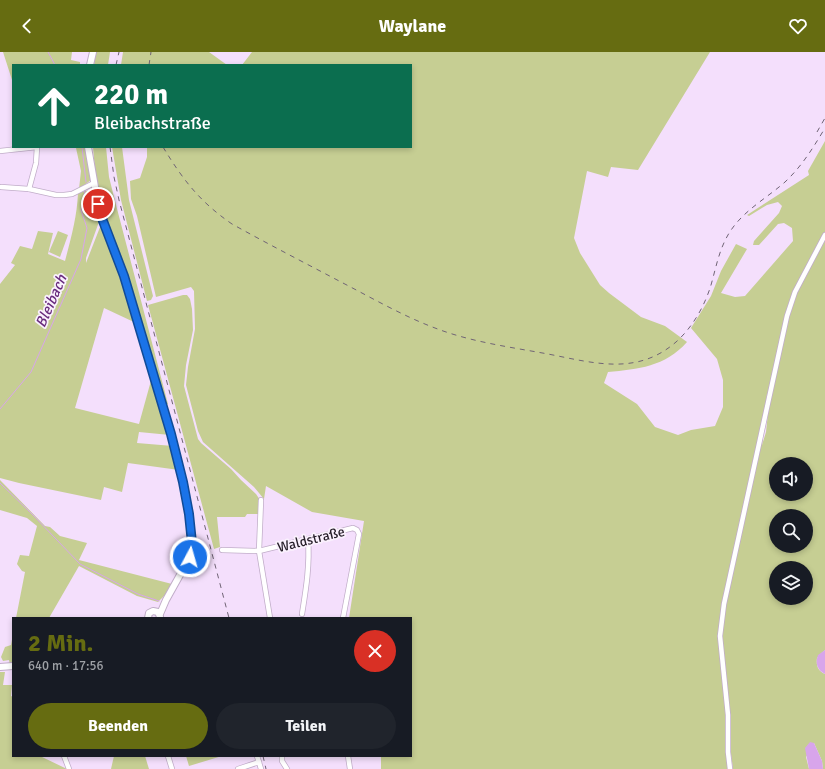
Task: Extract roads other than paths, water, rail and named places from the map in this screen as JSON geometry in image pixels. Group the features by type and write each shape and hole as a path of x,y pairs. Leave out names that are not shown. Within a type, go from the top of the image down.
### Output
{"main road":[{"path":"90,64 92,52"},
{"path":"88,148 94,183 103,221 124,276 171,434 186,494 192,551 188,563 158,614 150,612 148,617"},
{"path":"0,667 12,666"}],"street":[{"path":"0,151 28,148"},
{"path":"29,189 36,163 37,148"},
{"path":"0,187 29,189 56,195 64,195 72,194 94,183"},
{"path":"730,769 728,752 728,715 720,636 724,604 787,316 795,292 825,235"},
{"path":"261,500 259,551 270,617"},
{"name":"Waldstraße","path":"222,550 231,549 252,552 259,551 353,528 357,530 359,534 343,617"},
{"path":"302,614 308,580 308,539"},
{"path":"64,757 69,769"},
{"path":"168,757 172,769"},
{"path":"258,757 261,769"},
{"path":"282,757 282,761 286,769"},
{"path":"348,757 350,769"},
{"path":"238,769 259,762"}],"waterway":[{"name":"Bleibach","path":"48,52 54,64"},
{"name":"Bleibach","path":"82,148 86,182"},
{"name":"Bleibach","path":"0,409 31,372 81,259 87,228 81,210 85,191"},
{"path":"0,483 80,564 138,594 159,601"}],"railway":[{"path":"116,64 119,52"},
{"path":"149,64 151,52"},
{"path":"817,132 825,118"},
{"path":"164,148 185,180 201,199 232,224 399,312 435,328 477,341 582,361 615,364 630,363 661,353 676,342 688,330 698,315 705,300 725,240 729,233 745,214 785,182 797,170 825,128"},
{"path":"110,148 119,200 229,617"},
{"path":"263,757 266,769"}]}
